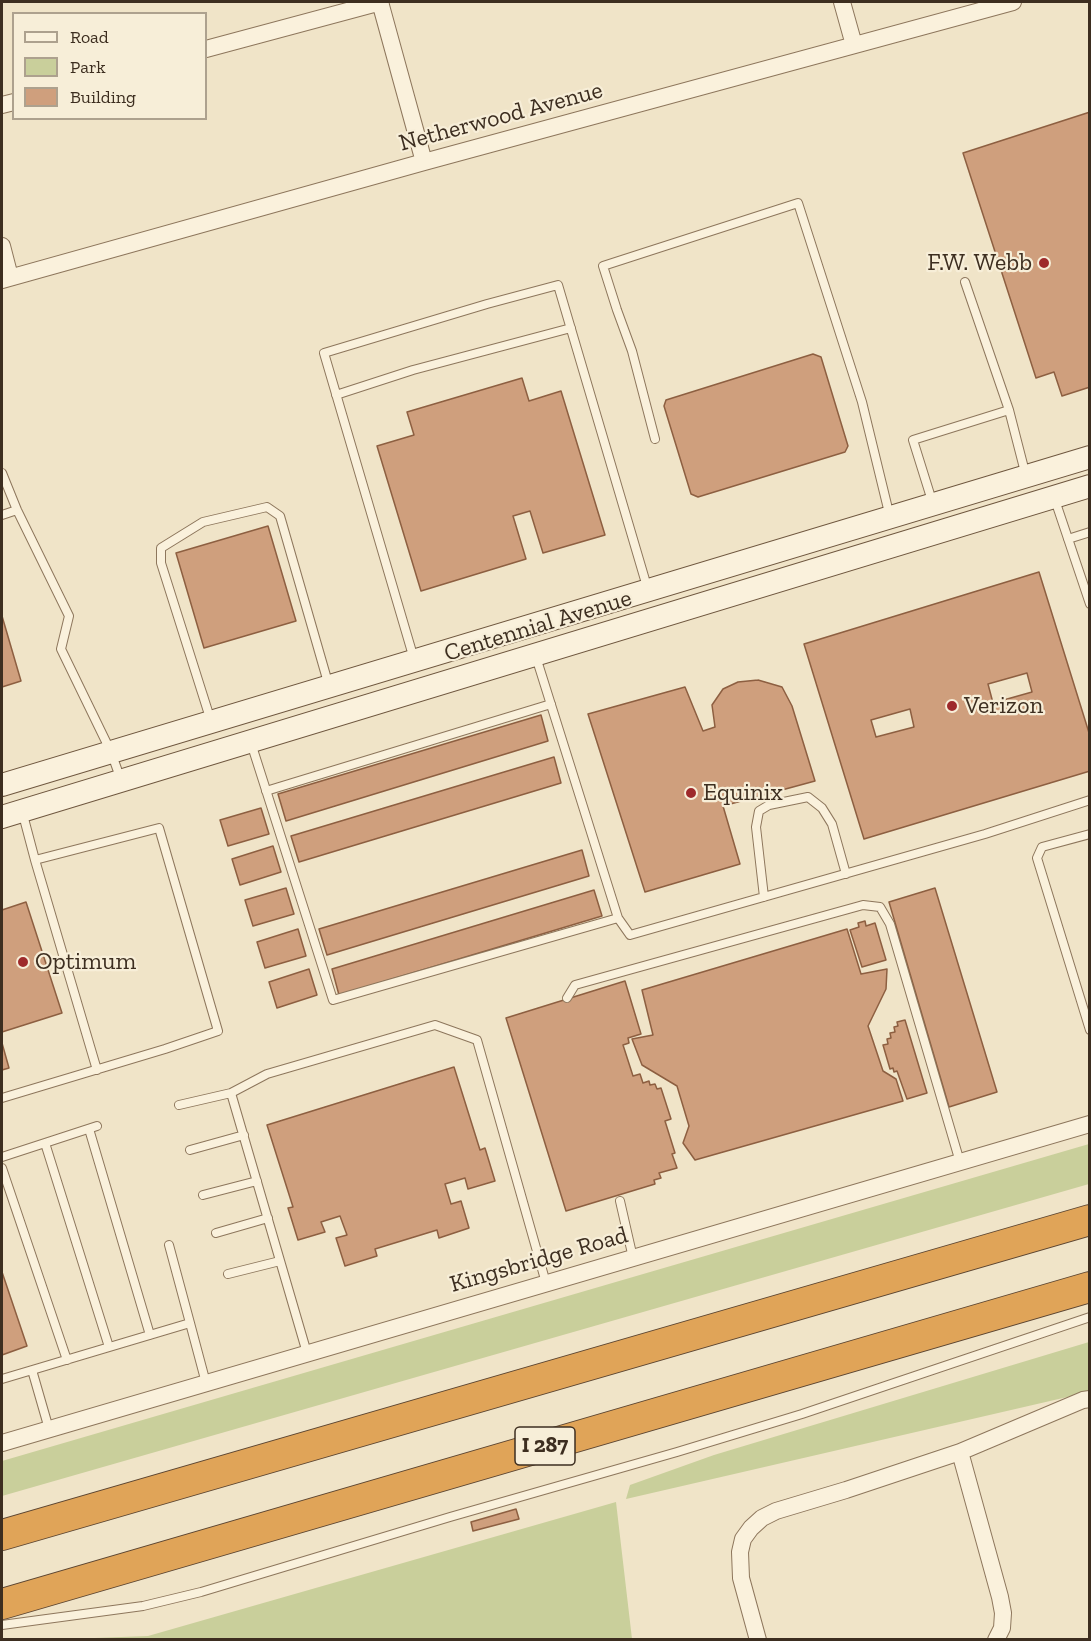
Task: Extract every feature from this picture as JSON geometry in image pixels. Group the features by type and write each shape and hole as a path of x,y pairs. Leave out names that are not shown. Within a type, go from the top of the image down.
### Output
{"highway":[{"path":"2,1535 1089,1220"},
{"name":"I 287","path":"2,1605 1089,1287"}],"main road":[{"name":"Centennial Avenue","path":"2,785 1089,457"},
{"name":"Centennial Avenue","path":"12,814 1089,486"}],"street":[{"path":"207,50 381,2 424,162"},
{"path":"842,2 854,45"},
{"name":"Netherwood Avenue","path":"6,279 854,45 994,4 1013,2"},
{"path":"2,246 6,279"},
{"name":"Kingsbridge Road","path":"2,1443 1089,1124"},
{"path":"758,1640 741,1578 740,1552 743,1539 762,1518 776,1511 960,1452 1089,1399"},
{"path":"960,1452 1000,1597 1003,1613 1002,1629 996,1640"}],"lane":[{"path":"655,439 632,351 603,266 798,204 862,402 890,517"},
{"path":"965,282 1009,410 1026,476"},
{"path":"414,660 324,353 487,304 558,285 648,590"},
{"path":"336,395 413,370 572,328"},
{"path":"933,504 913,440 1009,410"},
{"path":"2,473 17,510 69,616 61,649 111,752 122,780"},
{"path":"1054,497 1089,604"},
{"path":"211,721 161,563 161,548 203,522 267,507 280,516 329,686"},
{"path":"2,515 17,510"},
{"path":"1068,539 1089,532"},
{"path":"536,654 618,918 630,935 985,834 1089,800"},
{"path":"266,791 551,704"},
{"path":"250,741 333,1000 618,918"},
{"path":"764,897 756,827 759,811 769,805 808,797 822,808 832,825 846,874"},
{"path":"12,814 35,860 97,1070"},
{"path":"2,1098 218,1031 159,828 35,860"},
{"path":"1089,834 1042,847 1037,858 1089,1030"},
{"path":"567,998 575,985 863,905 880,907 890,924 960,1161"},
{"path":"179,1105 231,1093 267,1074 435,1025 477,1040 546,1283"},
{"path":"231,1093 308,1353"},
{"path":"2,1157 93,1128 150,1335"},
{"path":"190,1150 244,1135"},
{"path":"45,1143 109,1347"},
{"path":"2,1168 67,1360"},
{"path":"203,1195 257,1181"},
{"path":"620,1201 633,1258"},
{"path":"216,1233 268,1218"},
{"path":"169,1245 206,1383"},
{"path":"228,1274 280,1261"},
{"path":"2,1625 143,1606 201,1592 791,1417 919,1376 1089,1317"},
{"path":"2,1379 190,1323"},
{"path":"32,1370 49,1429"}],"green space":[{"path":"1089,1144 1089,1184 2,1496 2,1461"},
{"path":"1089,1342 1089,1392 626,1499 630,1485 714,1455"},
{"path":"616,1502 632,1639 68,1639 148,1636"}],"building":[{"name":"F.W. Webb","path":"1090,112 1090,387 1062,396 1054,372 1036,378 963,153"},
{"path":"813,354 821,357 848,446 845,452 698,497 691,494 664,406 666,400"},
{"path":"522,378 529,401 561,391 605,535 543,553 530,511 513,516 526,559 421,591 377,446 414,435 407,412"},
{"path":"268,526 296,621 204,648 176,553"},
{"name":"Verizon","path":"1039,572 1090,736 1090,771 864,839 804,644","holes":["1027,673 1032,692 993,703 988,684","910,709 914,727 876,737 871,720"]},
{"path":"2,616 21,681 2,687"},
{"name":"Equinix","path":"758,680 782,687 792,706 815,781 723,806 740,864 645,892 588,714 685,687 703,731 715,727 712,705 723,689 738,682"},
{"path":"541,715 548,741 286,821 278,794"},
{"path":"554,757 561,783 299,862 291,836"},
{"path":"261,808 269,834 228,846 220,820"},
{"path":"273,846 281,872 240,885 232,859"},
{"path":"582,850 589,876 327,955 319,929"},
{"path":"286,888 294,914 253,926 245,900"},
{"path":"935,888 997,1092 949,1107 889,902"},
{"path":"594,890 602,916 339,995 332,969"},
{"name":"Optimum","path":"26,902 62,1013 2,1032 2,910"},
{"path":"865,921 866,926 875,923 886,960 862,967 850,930 859,927 858,923"},
{"path":"298,929 306,956 265,968 257,942"},
{"path":"847,929 861,974 887,969 886,989 868,1026 883,1071 896,1079 903,1101 695,1160 683,1143 689,1126 677,1086 642,1065 632,1039 653,1035 642,990"},
{"path":"309,969 317,995 277,1008 269,982"},
{"path":"625,981 641,1034 628,1038 629,1043 623,1045 633,1076 640,1074 643,1083 649,1081 650,1085 655,1084 657,1089 661,1088 671,1119 665,1121 677,1168 659,1173 661,1178 654,1180 655,1184 566,1211 506,1018"},
{"path":"905,1020 927,1093 907,1099 897,1071 890,1069 883,1045 888,1044 887,1039 891,1038 890,1033 895,1032 894,1027 898,1026 897,1022"},
{"path":"2,1043 9,1068 2,1070"},
{"path":"454,1067 480,1150 485,1148 495,1181 468,1189 465,1178 445,1184 451,1204 461,1201 469,1228 439,1238 437,1230 375,1249 377,1256 345,1266 336,1238 347,1235 340,1216 321,1222 325,1232 298,1240 288,1208 293,1207 267,1125"},
{"path":"2,1272 27,1346 2,1355"},
{"path":"516,1509 519,1519 473,1531 471,1522"}],"place":[{"name":"F.W. Webb","path":"1044,263"},
{"name":"Verizon","path":"952,706"},
{"name":"Equinix","path":"691,793"},
{"name":"Optimum","path":"23,962"}]}
